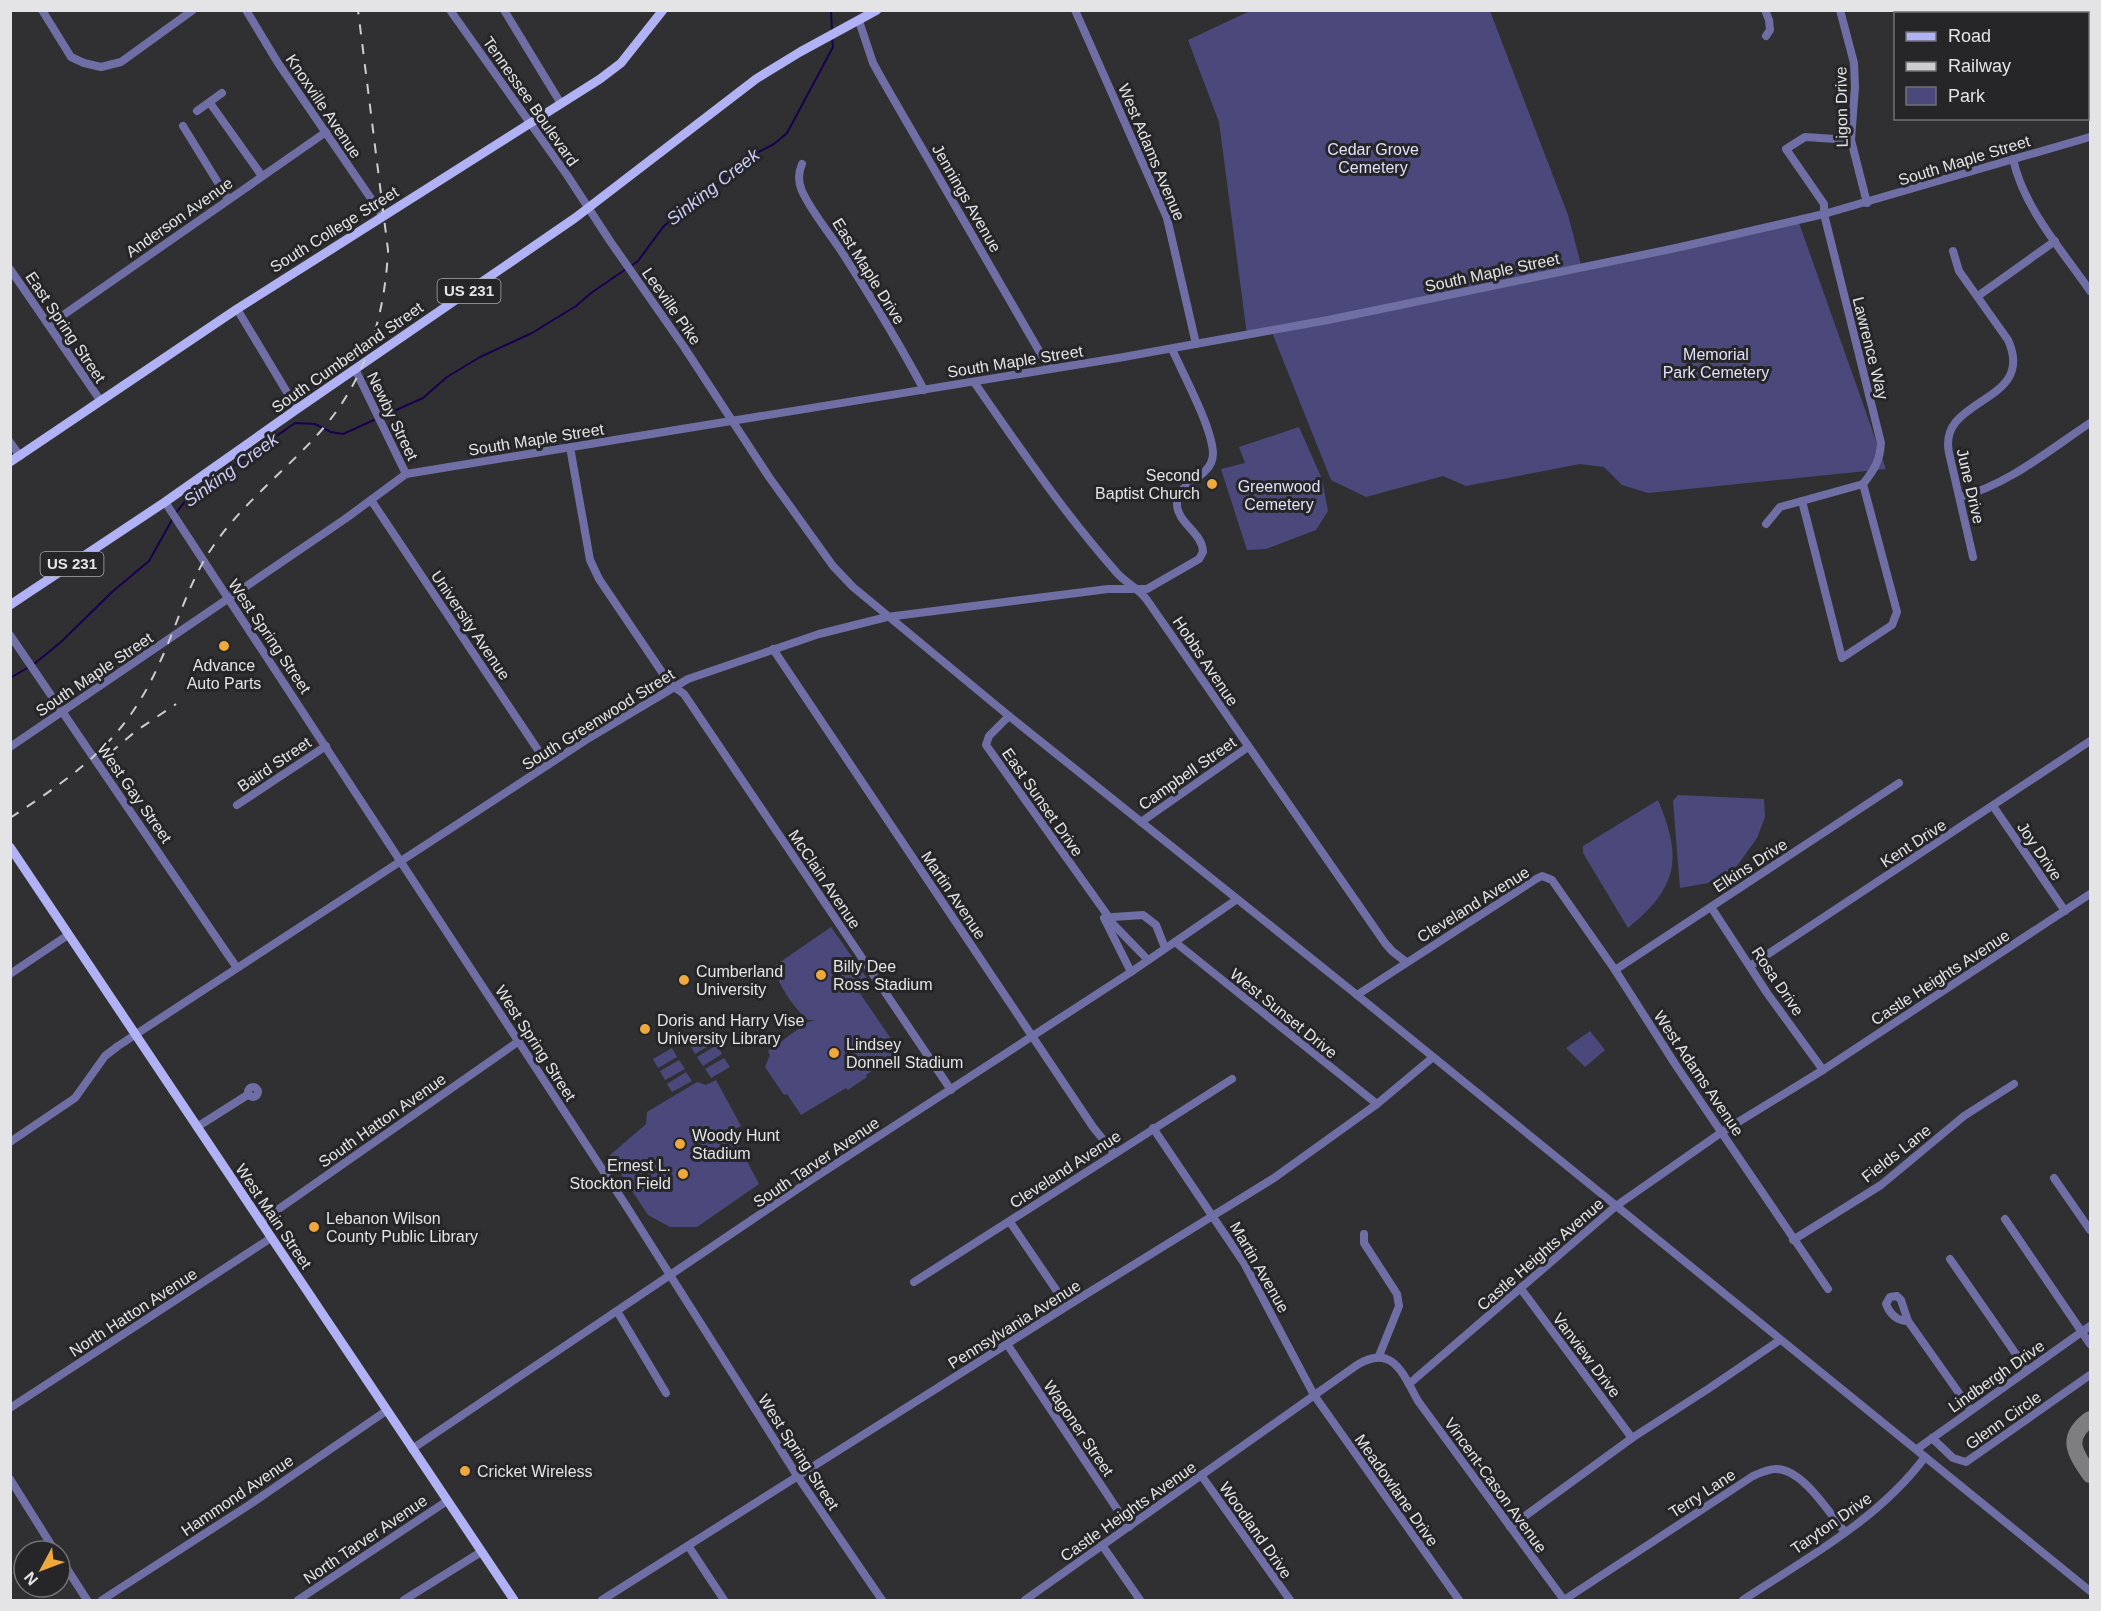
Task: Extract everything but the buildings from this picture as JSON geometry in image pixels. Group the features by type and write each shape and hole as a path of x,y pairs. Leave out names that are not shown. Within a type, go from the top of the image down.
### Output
{"main road":[{"name":"South College Street","path":"10,462 237,309 560,102 600,79 621,63 663,10"},
{"name":"South Cumberland Street","path":"10,605 165,502 588,208 756,79 877,10"},
{"name":"West Main Street","path":"10,847 514,1600"}],"street":[{"path":"42,10 71,57 100,67 121,62 193,10"},
{"name":"Knoxville Avenue","path":"246,10 278,63 383,216"},
{"name":"Tennessee Boulevard","path":"450,10 588,208"},
{"path":"504,10 560,102"},
{"name":"West Adams Avenue","path":"1076,10 1171,229 1196,344"},
{"path":"1765,10 1770,30 1766,36"},
{"name":"Ligon Drive","path":"1840,10 1854,63 1855,87 1851,140 1867,203"},
{"name":"Jennings Avenue","path":"859,21 882,81 1048,368"},
{"path":"197,111 222,93"},
{"path":"210,103 262,176"},
{"path":"183,126 228,199"},
{"name":"Anderson Avenue","path":"49,325 326,132"},
{"name":"Lawrence Way","path":"1851,140 1805,137 1786,148 1824,204 1824,214 1881,443 1876,468 1863,484"},
{"name":"South Maple Street","path":"10,747 345,519 406,474 1172,349 1356,315 1676,248 1824,214 2091,137"},
{"path":"2013,159 2021,187 2055,241 2091,291"},
{"name":"East Maple Drive","path":"802,164 799,171 800,182 805,196 904,352 924,390"},
{"name":"Leeville Pike","path":"588,208 833,566 887,617 2091,1591"},
{"path":"1978,296 2055,241"},
{"name":"June Drive","path":"1953,251 1959,271 2008,340 2013,350 2015,363 2004,384 1960,418 1950,429 1947,443 1973,557"},
{"name":"East Spring Street","path":"10,269 100,400"},
{"path":"237,309 297,409"},
{"path":"1138,589 1147,589 1199,559 1203,552 1202,543 1180,515 1177,503 1184,488 1202,475 1209,466 1213,455 1212,448 1206,427 1172,349"},
{"name":"Newby Street","path":"355,369 406,474"},
{"name":"Hobbs Avenue","path":"974,381 1051,491 1119,576 1138,589 1385,943 1406,962"},
{"path":"1960,498 2002,482 2091,423"},
{"path":"10,442 20,456"},
{"name":"McClain Avenue","path":"570,447 590,560 599,579 673,687 684,694 951,1090"},
{"path":"1766,524 1780,507 1863,484 1897,612 1892,625 1842,658 1802,501"},
{"name":"University Avenue","path":"371,500 548,765"},
{"name":"West Spring Street","path":"165,502 671,1274 798,1477 878,1599"},
{"name":"South Greenwood Street","path":"10,1142 71,1102 105,1056 135,1035 588,738 673,687 773,650 847,626 887,617 1108,588 1138,589"},
{"name":"West Gay Street","path":"10,634 237,968"},
{"name":"Martin Avenue","path":"773,650 1093,1127 1114,1154"},
{"name":"East Sunset Drive","path":"1009,716 989,736 986,745 1109,920 1148,960"},
{"name":"Kent Drive","path":"1750,966 2091,741"},
{"name":"Baird Street","path":"237,805 326,746"},
{"name":"Campbell Street","path":"1141,822 1248,747"},
{"name":"Elkins Drive","path":"1615,970 1899,783"},
{"name":"Joy Drive","path":"1993,806 2065,911"},
{"name":"West Adams Avenue","path":"1544,877 1552,880 1560,888 1793,1240 1828,1289"},
{"name":"Cleveland Avenue","path":"1357,995 1536,879 1544,877"},
{"name":"Castle Heights Avenue","path":"1409,1384 1616,1206 1722,1132 1823,1070 2091,894"},
{"name":"South Tarver Avenue","path":"412,1449 671,1274 1131,972 1236,900"},
{"name":"Rosa Drive","path":"1712,906 1750,966 1823,1070"},
{"path":"1109,920 1113,917 1143,915 1156,926 1165,948"},
{"name":"East Sunset Drive","path":"1109,920 1131,972"},
{"path":"10,974 68,935"},
{"name":"West Sunset Drive","path":"1175,942 1377,1104"},
{"name":"South Hatton Avenue","path":"260,1222 519,1041"},
{"name":"Pennsylvania Avenue","path":"602,1600 1274,1178 1377,1104 1432,1058"},
{"name":"Cleveland Avenue","path":"914,1282 1232,1079"},
{"name":"Fields Lane","path":"1793,1240 1881,1185 1964,1116 2014,1084"},
{"path":"197,1127 249,1094"},
{"name":"Martin Avenue","path":"1153,1128 1214,1216 1257,1286 1314,1395"},
{"path":"2054,1178 2091,1230"},
{"path":"2005,1219 2091,1344"},
{"path":"1010,1222 1067,1306"},
{"path":"1364,1234 1364,1243 1397,1294 1399,1301 1378,1356 1399,1368 1405,1374 1409,1384"},
{"name":"North Hatton Avenue","path":"10,1408 271,1238"},
{"path":"1950,1259 2027,1370"},
{"name":"Vanview Drive","path":"1521,1289 1632,1438"},
{"path":"617,1311 666,1393"},
{"path":"1908,1322 1971,1410"},
{"name":"Lindbergh Drive","path":"1917,1449 2091,1326"},
{"path":"1510,1527 1632,1438 1779,1340"},
{"name":"Wagoner Street","path":"1007,1344 1129,1527"},
{"name":"Castle Heights Avenue","path":"1026,1600 1357,1365 1378,1356"},
{"name":"Glenn Circle","path":"1932,1438 1953,1458 1966,1462 2091,1375"},
{"name":"Vincent-Cason Avenue","path":"1409,1384 1418,1401 1564,1600"},
{"name":"Meadowlane Drive","path":"1314,1395 1458,1600"},
{"name":"Hammond Avenue","path":"102,1600 249,1505 386,1411"},
{"name":"Taryton Drive","path":"1743,1600 1845,1532 1883,1503 1925,1457"},
{"name":"Terry Lane","path":"1564,1600 1753,1476 1772,1469 1786,1470 1806,1484 1845,1532"},
{"name":"Woodland Drive","path":"1201,1475 1290,1600"},
{"path":"10,1479 48,1539"},
{"name":"North Tarver Avenue","path":"298,1600 447,1501"},
{"path":"1102,1545 1140,1600"},
{"path":"688,1547 724,1600"},
{"path":"404,1600 481,1552"},
{"path":"72,1577 87,1600"}],"green space":[{"path":"1250,11 1490,11 1568,215 1581,265 1798,220 1886,469 1648,493 1622,485 1604,467 1580,464 1466,486 1443,476 1366,497 1331,480 1271,330 1247,335 1219,122 1188,40"},
{"name":"Greenwood Cemetery","path":"1299,427 1322,479 1328,511 1316,530 1266,549 1247,550 1221,469 1245,463 1239,447"},
{"path":"1678,795 1764,799 1765,817 1757,838 1737,866 1708,883 1680,888 1673,801"},
{"path":"1658,800 1671,839 1673,855 1671,870 1658,898 1628,928 1583,853 1583,846"},
{"name":"Lindsey Donnell Stadium","path":"831,927 871,984 859,992 900,1052 848,1090 846,1088 801,1115 765,1067 770,1055 768,1051 808,1022 816,1020 808,1020 796,1008 783,989 773,967"},
{"path":"1590,1031 1605,1050 1585,1067 1566,1048"},
{"path":"709,1033 715,1042 695,1054 690,1045"},
{"path":"717,1045 722,1054 703,1066 697,1057"},
{"path":"672,1048 677,1057 658,1068 653,1059"},
{"path":"724,1058 730,1067 711,1078 705,1069"},
{"path":"679,1060 685,1069 665,1080 660,1071"},
{"path":"686,1072 692,1081 672,1092 667,1084"},
{"name":"Ernest L. Stockton Field","path":"716,1080 741,1126 731,1131 759,1184 697,1227 670,1227 648,1215 609,1156 646,1124 647,1112 697,1082 706,1085"}],"waterway":[{"name":"Sinking Creek","path":"831,10 832,32"},
{"name":"Sinking Creek","path":"631,266 638,261 663,227 682,210 713,188 743,160 774,144 787,133 833,47 832,37"},
{"name":"Sinking Creek","path":"383,416 423,398 447,377 480,357 532,333 576,306 626,269"},
{"name":"Sinking Creek","path":"176,513 186,500 295,423 315,424 331,432 343,434 374,420"},
{"name":"Sinking Creek","path":"34,664 149,561 173,518"},
{"name":"Sinking Creek","path":"10,678 29,667"}],"taxiway":[{"path":"2090,1419 2082,1426 2075,1439 2077,1453 2090,1475"}],"railway":[{"path":"10,818 78,770 115,735 146,691 166,649 190,588 214,545 238,515 306,447 335,413 349,392 370,348 382,300 388,250 358,10"},
{"path":"110,753 136,731 176,704"}],"place":[{"name":"Second Baptist Church","path":"1212,484"},
{"name":"Advance Auto Parts","path":"224,646"},
{"name":"Billy Dee Ross Stadium","path":"821,975"},
{"name":"Cumberland University","path":"684,980"},
{"name":"Doris and Harry Vise University Library","path":"645,1029"},
{"name":"Lindsey Donnell Stadium","path":"834,1053"},
{"name":"Woody Hunt Stadium","path":"680,1144"},
{"name":"Ernest L. Stockton Field","path":"683,1174"},
{"name":"Lebanon Wilson County Public Library","path":"314,1227"},
{"name":"Cricket Wireless","path":"465,1471"}],"park label":[{"name":"Cedar Grove Cemetery","path":"1373,158"},
{"name":"Memorial Park Cemetery","path":"1716,363"}]}
